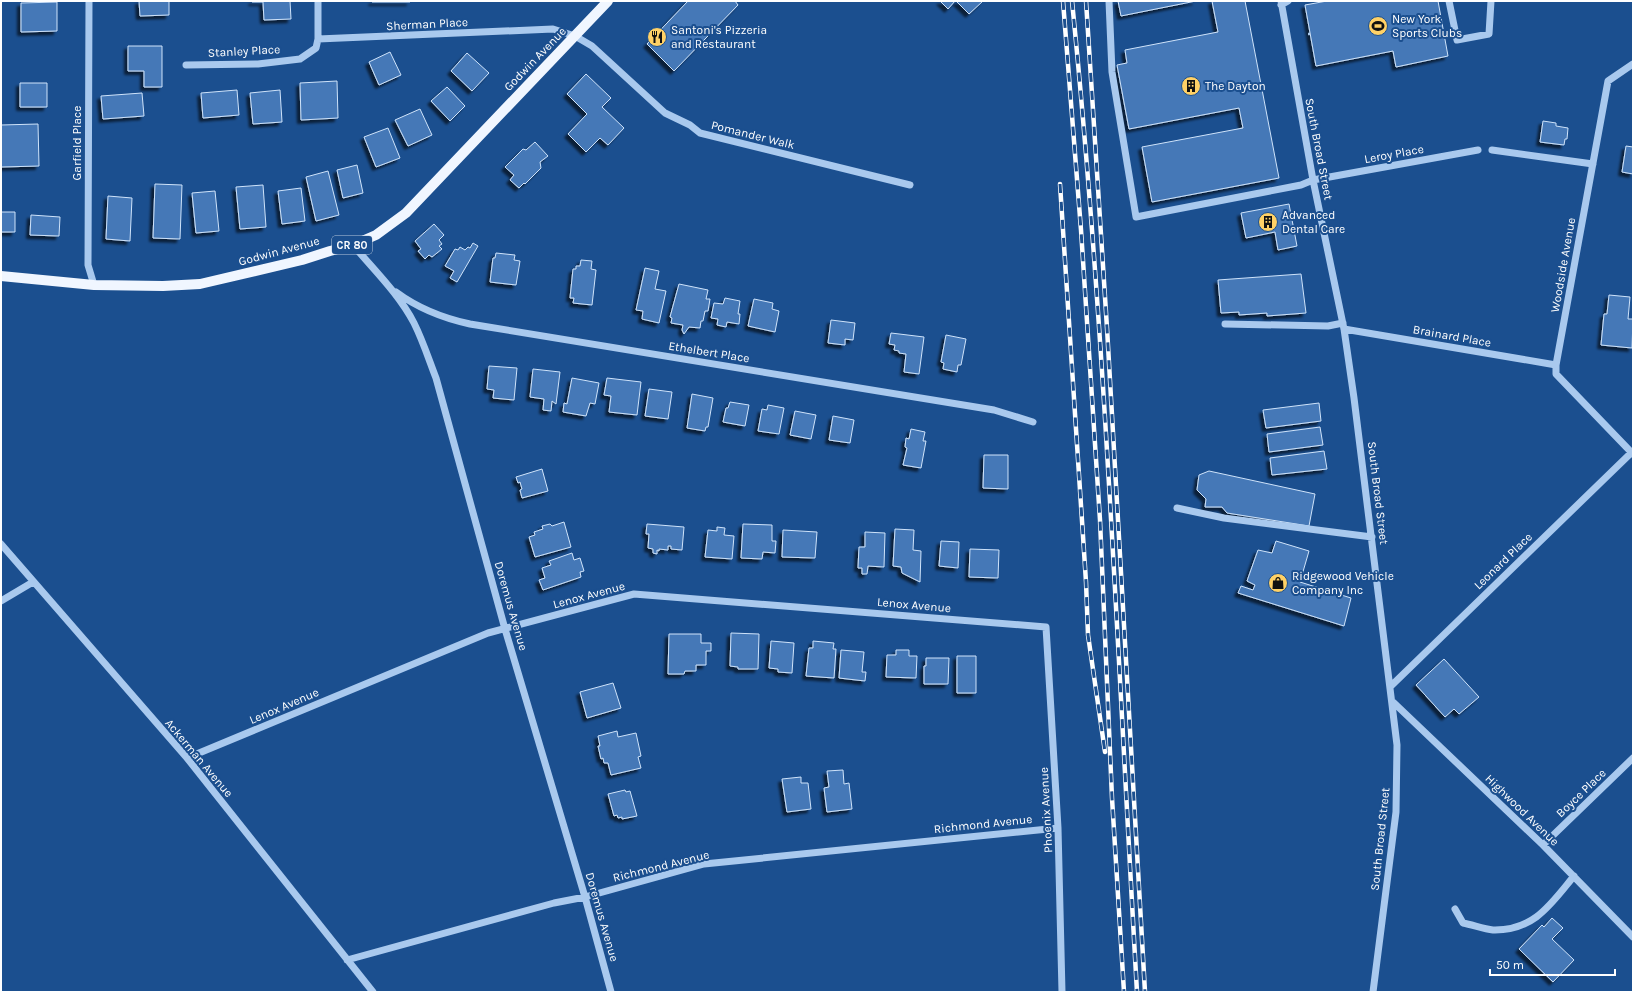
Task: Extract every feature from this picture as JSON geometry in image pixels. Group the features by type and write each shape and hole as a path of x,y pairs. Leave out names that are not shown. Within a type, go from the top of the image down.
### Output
{"main road":[{"name":"Godwin Avenue","path":"1,276 94,285 163,286 200,284 302,260 353,245 376,235 406,213 608,1"}],"street":[{"name":"Garfield Place","path":"89,1 88,265 94,285"},
{"path":"318,1 318,40"},
{"name":"Leroy Place","path":"1109,1 1112,72 1136,217 1301,184 1313,180 1478,150"},
{"path":"1281,3 1288,1"},
{"path":"1449,1 1457,40 1489,34 1491,1"},
{"name":"South Broad Street","path":"1281,3 1313,180 1343,326 1354,398 1393,702 1397,745 1396,812 1373,992"},
{"name":"Sherman Place","path":"318,40 553,29 575,36"},
{"name":"Pomander Walk","path":"575,36 597,50 665,113 690,125 700,133 910,185"},
{"name":"Stanley Place","path":"186,64 258,64 300,59 316,48 318,40"},
{"name":"Woodside Avenue","path":"1556,366 1608,81 1633,64"},
{"path":"1492,150 1593,164"},
{"name":"Doremus Avenue","path":"353,245 404,305 414,323 433,372 506,629 585,897 611,992"},
{"name":"Ethelbert Place","path":"388,286 413,304 446,319 994,410 1033,422"},
{"name":"Brainard Place","path":"1225,324 1343,326 1556,366"},
{"path":"1556,366 1556,374 1632,453"},
{"name":"Leonard Place","path":"1391,686 1632,453"},
{"path":"1177,508 1224,518 1372,537"},
{"name":"Ackerman Avenue","path":"1,544 187,758 373,992"},
{"path":"1,601 33,582"},
{"name":"Lenox Avenue","path":"187,758 488,633 634,594 1046,627"},
{"name":"Phoenix Avenue","path":"1046,627 1058,828 1062,992"},
{"name":"Highwood Avenue","path":"1393,702 1543,845 1633,936"},
{"name":"Boyce Place","path":"1543,845 1633,758"},
{"name":"Richmond Avenue","path":"348,960 547,905 585,897 704,864 1058,828"},
{"path":"1455,909 1463,923 1492,930 1516,928 1538,917 1553,903 1574,876"}],"building":[{"path":"139,1 169,1 169,15 140,16"},
{"path":"252,1 290,1 291,19 264,20 263,2"},
{"path":"410,1 410,2 372,2"},
{"path":"688,1 735,1 738,5 674,71 647,44"},
{"path":"940,1 955,1 948,9"},
{"path":"956,1 983,1 969,14"},
{"path":"1118,1 1196,1 1121,16"},
{"name":"The Dayton","path":"1212,1 1245,1 1279,178 1152,202 1142,147 1243,128 1239,108 1129,129 1117,65 1127,63 1125,50 1218,32"},
{"path":"1327,1 1438,1 1448,56 1396,67 1393,51 1316,66 1305,5"},
{"path":"57,2 57,31 21,32 21,3"},
{"path":"128,46 162,46 162,87 144,87 144,71 128,71"},
{"path":"390,52 401,75 379,85 369,62"},
{"path":"467,53 489,73 472,91 451,71"},
{"path":"586,74 611,98 602,107 624,128 608,145 600,138 586,152 568,134 587,114 567,94"},
{"path":"337,81 338,118 301,120 300,83"},
{"path":"20,83 47,83 47,107 20,107"},
{"path":"447,87 465,106 450,121 431,101"},
{"path":"237,90 239,115 203,118 201,93"},
{"path":"280,90 282,122 253,124 250,93"},
{"path":"142,93 144,116 103,119 101,96"},
{"path":"420,109 432,135 408,146 395,120"},
{"path":"1543,121 1556,123 1556,126 1568,128 1567,139 1565,139 1564,145 1540,142"},
{"path":"38,124 39,166 1,167 1,125"},
{"path":"388,128 400,158 376,167 364,137"},
{"path":"535,142 548,156 540,162 541,168 519,188 510,180 514,175 505,167 523,149 526,150"},
{"path":"1626,146 1633,147 1633,174 1622,172"},
{"path":"357,165 363,193 343,198 337,170"},
{"path":"328,171 339,215 316,221 306,177"},
{"path":"155,184 182,185 180,239 153,238"},
{"path":"263,185 266,227 240,229 236,187"},
{"path":"301,188 305,221 282,224 278,191"},
{"path":"215,191 219,231 196,233 192,193"},
{"path":"108,196 132,198 130,241 106,239"},
{"name":"Advanced Dental Care","path":"1289,204 1297,246 1278,250 1275,232 1246,238 1241,213"},
{"path":"1,212 15,212 15,232 1,232"},
{"path":"31,215 60,217 59,236 30,235"},
{"path":"434,224 444,235 439,240 442,244 439,246 442,249 432,257 429,255 425,259 418,251 421,249 415,241"},
{"path":"473,243 478,246 457,282 450,278 454,271 445,266 455,249 458,250 460,247 465,250 468,247 470,248"},
{"path":"496,253 515,255 514,260 520,261 516,285 490,282 493,258 495,258"},
{"path":"581,260 592,261 591,269 596,270 592,305 573,303 574,298 570,298 573,269 576,269 576,266 580,266"},
{"path":"645,268 659,271 655,289 666,291 659,323 642,319 643,311 636,310"},
{"path":"1301,274 1306,313 1267,316 1267,313 1239,315 1239,312 1221,313 1218,280"},
{"path":"679,284 708,290 706,299 710,299 708,311 705,311 700,328 689,327 684,334 682,330 683,325 671,323 672,318 670,317"},
{"path":"1609,295 1630,297 1628,319 1633,319 1632,348 1601,345 1604,314 1607,314"},
{"path":"725,298 740,301 738,314 740,314 739,324 727,322 726,327 717,325 718,319 711,318 714,303 723,304"},
{"path":"754,299 773,303 772,309 779,311 775,332 748,326"},
{"path":"831,320 855,323 853,340 845,339 845,345 828,343"},
{"path":"891,333 924,337 919,374 904,372 906,354 899,353 899,351 894,350 895,345 889,344"},
{"path":"946,335 966,339 961,365 958,365 957,372 943,369 944,363 941,362"},
{"path":"489,366 517,368 514,400 493,398 494,390 487,389"},
{"path":"533,369 560,372 556,404 552,401 551,411 543,410 544,399 530,397"},
{"path":"572,378 599,383 595,404 590,403 586,416 563,412 564,403 567,404"},
{"path":"607,378 641,382 637,415 609,412 611,396 604,395"},
{"path":"649,389 672,392 668,419 645,416"},
{"path":"692,394 713,398 708,427 706,427 705,431 687,428"},
{"path":"730,402 749,405 745,426 723,422 726,408 728,408"},
{"path":"1319,403 1321,421 1266,428 1263,410"},
{"path":"768,405 784,408 779,434 758,431 762,409 767,410"},
{"path":"795,411 816,415 811,439 790,435"},
{"path":"833,416 854,420 850,443 829,440"},
{"path":"1320,427 1323,445 1269,452 1267,434"},
{"path":"911,429 925,432 923,441 926,441 921,468 903,465 907,448 905,447 906,438 909,439"},
{"path":"1324,451 1327,469 1272,475 1270,458"},
{"path":"984,455 1008,455 1008,489 983,488"},
{"path":"542,469 548,491 522,498 520,482 518,483 516,477"},
{"path":"1209,471 1315,494 1309,526 1227,513 1222,507 1205,507 1206,499 1197,490 1199,475"},
{"path":"564,522 571,547 535,557 529,537 535,535 534,532 543,529 542,526 550,524 552,526"},
{"path":"647,524 684,527 682,550 671,549 671,546 668,546 668,550 659,549 659,551 657,550 657,554 653,553 653,549 648,548 649,534 646,534"},
{"path":"743,524 772,525 772,541 776,541 775,553 763,552 762,559 741,558"},
{"path":"717,527 725,528 724,535 734,536 732,559 705,557 708,530 717,531"},
{"path":"895,529 914,530 913,550 921,551 920,582 902,573 901,567 893,566"},
{"path":"783,530 817,532 815,558 782,557"},
{"path":"865,532 885,533 884,567 868,566 867,574 862,574 862,568 858,568 859,547 865,547"},
{"path":"941,541 959,542 958,568 939,566"},
{"name":"Ridgewood Vehicle Company Inc","path":"1276,541 1309,551 1300,582 1351,598 1344,626 1238,593 1241,586 1253,590 1255,585 1247,581 1258,550 1272,553"},
{"path":"970,549 999,550 998,578 969,577"},
{"path":"572,553 574,560 580,558 584,571 580,572 581,577 543,590 539,580 545,578 542,568 551,565 549,561"},
{"path":"731,633 759,634 758,669 738,669 738,667 730,666"},
{"path":"669,634 701,634 701,643 711,643 711,651 706,651 706,665 696,665 696,671 685,671 684,674 668,674"},
{"path":"771,641 794,643 792,673 778,672 778,669 769,668"},
{"path":"813,641 834,643 833,649 836,649 834,678 806,676 809,648 813,648"},
{"path":"841,650 864,652 862,672 866,672 865,681 839,678"},
{"path":"896,650 909,650 909,656 917,656 916,678 886,677 887,655 896,655"},
{"path":"957,656 976,656 976,693 957,693"},
{"path":"926,658 949,658 948,684 924,684 924,666 926,666"},
{"path":"1444,659 1479,697 1459,714 1454,709 1445,717 1416,685"},
{"path":"613,683 621,708 587,718 580,692"},
{"path":"617,731 618,737 636,733 641,756 638,757 641,768 611,775 608,763 604,763 603,758 601,759 598,746 600,746 598,736"},
{"path":"843,770 844,784 849,783 852,809 827,812 824,788 829,787 827,771"},
{"path":"801,777 801,783 808,783 811,809 787,812 782,779"},
{"path":"625,790 626,792 630,791 637,816 622,819 622,817 618,818 617,815 614,816 608,794"},
{"path":"1552,918 1563,928 1552,939 1574,960 1553,982 1519,949 1542,925 1544,927"}],"railway":[{"path":"1063,1 1081,230 1100,520 1112,798 1124,992"},
{"path":"1072,1 1102,372 1137,992"},
{"path":"1086,1 1107,328 1145,992"},
{"path":"1060,184 1086,582 1088,635 1105,752"}],"place":[{"name":"New York Sports Clubs","path":"1378,26"},
{"name":"Santoni's Pizzeria and Restaurant","path":"657,37"},
{"name":"The Dayton","path":"1191,86"},
{"name":"Advanced Dental Care","path":"1268,222"},
{"name":"Ridgewood Vehicle Company Inc","path":"1278,583"}]}
